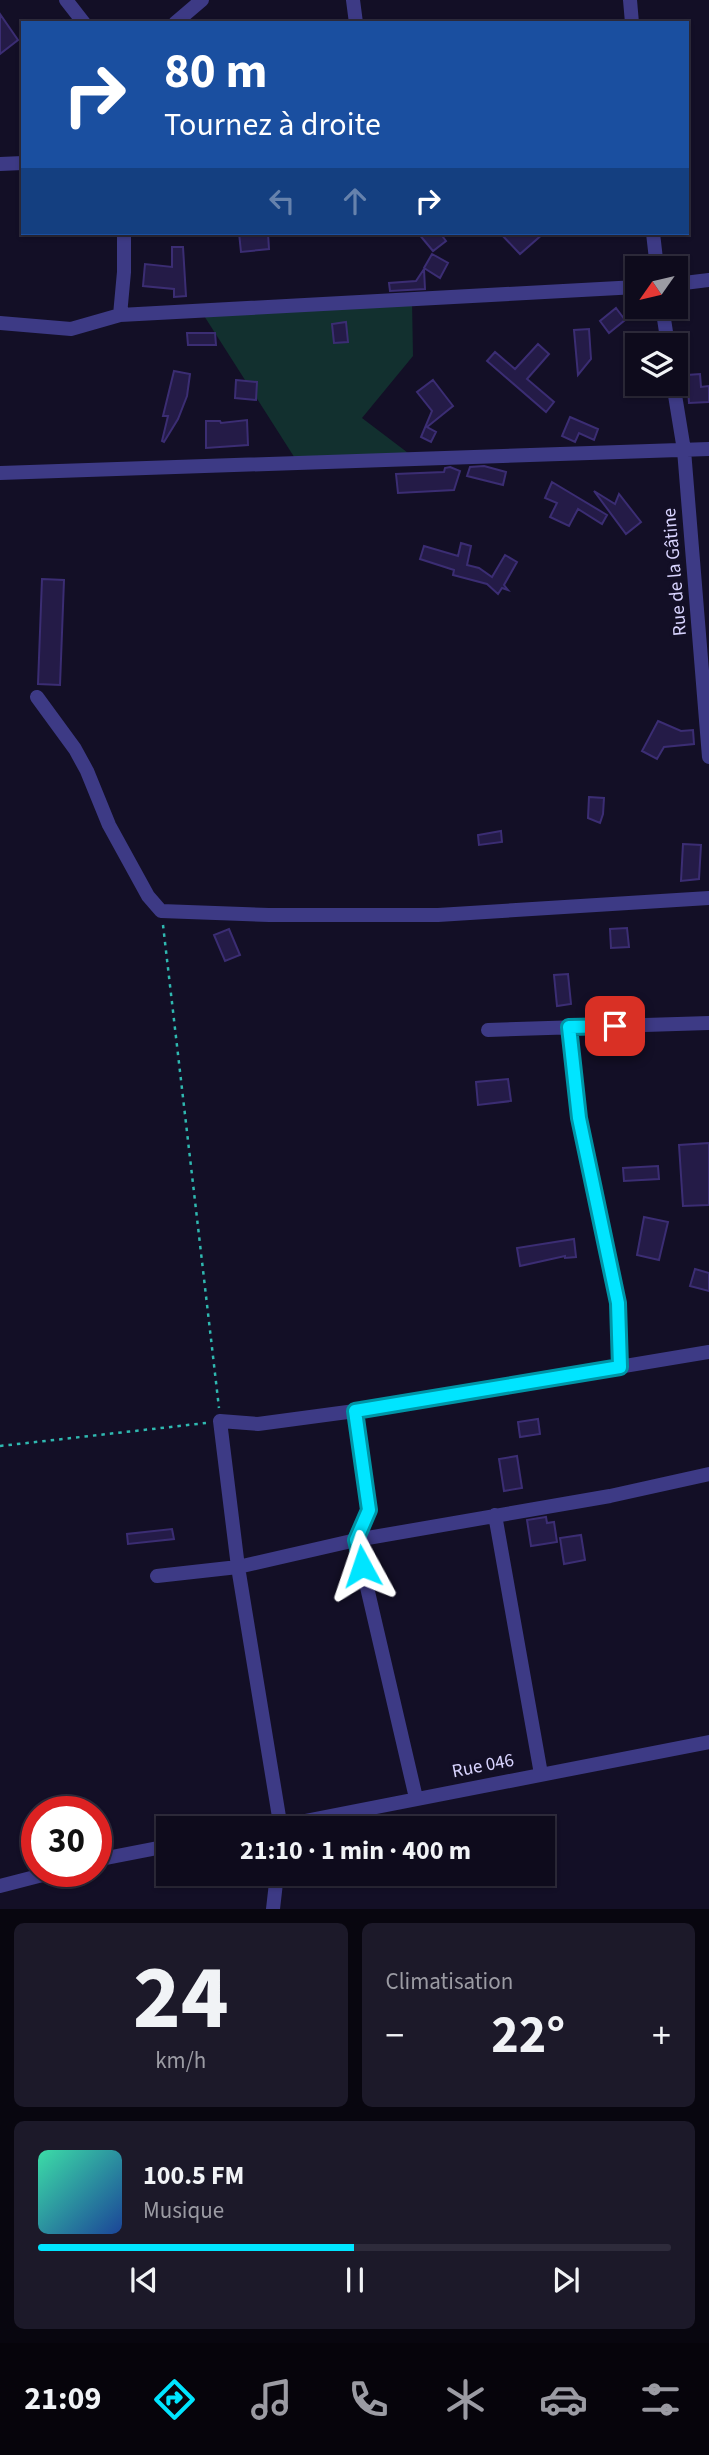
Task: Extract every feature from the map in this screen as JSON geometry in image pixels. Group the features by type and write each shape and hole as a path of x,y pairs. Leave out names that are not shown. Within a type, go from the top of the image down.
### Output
{"street":[{"path":"66,0 82,21"},
{"path":"177,21 202,0"},
{"path":"352,0 356,21"},
{"path":"630,0 632,21"},
{"path":"0,164 21,163"},
{"path":"120,315 124,235"},
{"path":"653,235 656,256"},
{"path":"688,283 709,280"},
{"path":"0,323 71,329 120,315 625,287"},
{"name":"Rue de la Gâtine","path":"675,396 704,624 709,757"},
{"path":"0,473 709,449"},
{"path":"37,697 88,771 109,825 148,896 161,911 256,915 438,915 709,898"},
{"path":"488,1030 709,1023"},
{"path":"569,1027 579,1118 618,1303 620,1367"},
{"path":"279,1816 238,1567 220,1422 258,1424 355,1411 709,1352"},
{"path":"355,1411 369,1510 356,1540 416,1798"},
{"path":"157,1576 238,1567 356,1540 610,1496 709,1474"},
{"path":"495,1515 541,1774"},
{"name":"Rue 046","path":"332,1816 709,1742"},
{"path":"112,1857 156,1848"},
{"path":"0,1886 21,1881"},
{"path":"273,1909 275,1886"}],"path":[{"path":"0,1446 220,1422 161,911"}],"green space":[{"path":"412,300 413,356 362,418 416,459 298,463 201,311"}],"building":[{"path":"0,14 18,40 0,54"},
{"path":"239,235 268,235 269,249 241,252"},
{"path":"420,235 442,235 446,241 433,251"},
{"path":"502,235 542,235 520,254"},
{"path":"172,247 183,247 186,296 174,297 174,289 143,286 145,264 172,267"},
{"path":"432,254 448,263 440,278 424,268"},
{"path":"424,269 425,289 390,291 389,283 416,281"},
{"path":"616,308 625,320 609,333 600,321"},
{"path":"346,322 348,342 334,343 332,324"},
{"path":"589,329 591,359 578,375 574,330"},
{"path":"187,333 215,333 216,345 188,345"},
{"path":"538,344 549,354 527,379 554,402 546,412 487,361 495,352 515,369"},
{"path":"174,371 190,374 187,396 178,419 164,442 162,441 168,416 163,416"},
{"path":"700,374 701,387 709,386 709,402 689,403 688,375"},
{"path":"236,380 257,382 256,400 235,398"},
{"path":"433,380 453,406 427,427 436,432 431,442 421,437 432,411 417,392"},
{"path":"570,417 598,429 594,440 579,433 575,442 562,436"},
{"path":"247,420 248,445 206,448 206,421 221,423"},
{"path":"484,466 506,472 503,485 467,476 470,467"},
{"path":"445,468 460,471 454,490 398,493 396,474 444,472"},
{"path":"552,482 607,515 602,524 578,509 569,526 550,517 557,503 545,498"},
{"path":"594,491 615,504 619,494 641,522 626,534"},
{"path":"461,543 471,546 467,565 479,568 492,577 505,555 517,562 504,585 508,590 502,588 498,594 487,584 453,575 454,570 420,559 424,546 458,556"},
{"path":"42,579 64,580 60,685 38,684"},
{"path":"658,721 681,731 693,730 694,744 664,747 657,759 642,751"},
{"path":"589,797 604,798 600,823 588,818"},
{"path":"501,831 502,842 479,845 478,835"},
{"path":"683,844 701,845 699,879 681,881"},
{"path":"627,928 629,947 611,948 610,929"},
{"path":"229,929 240,955 225,961 214,935"},
{"path":"568,974 571,1004 557,1006 554,975"},
{"path":"508,1079 511,1101 478,1105 476,1082"},
{"path":"709,1143 709,1205 683,1206 679,1145"},
{"path":"658,1166 659,1179 624,1181 623,1168"},
{"path":"644,1217 668,1222 659,1260 637,1255"},
{"path":"574,1239 576,1257 565,1256 520,1266 517,1248"},
{"path":"695,1269 709,1273 709,1291 690,1286"},
{"path":"538,1419 540,1434 520,1437 518,1422"},
{"path":"517,1456 522,1488 504,1491 499,1459"},
{"path":"546,1517 547,1523 554,1522 557,1542 531,1546 527,1520"},
{"path":"172,1529 174,1539 128,1544 127,1534"},
{"path":"581,1535 585,1560 564,1564 560,1538"}],"route":[{"path":"362,1566 356,1540 369,1510 355,1411 620,1367 618,1303 579,1118 569,1027 615,1026"}]}
